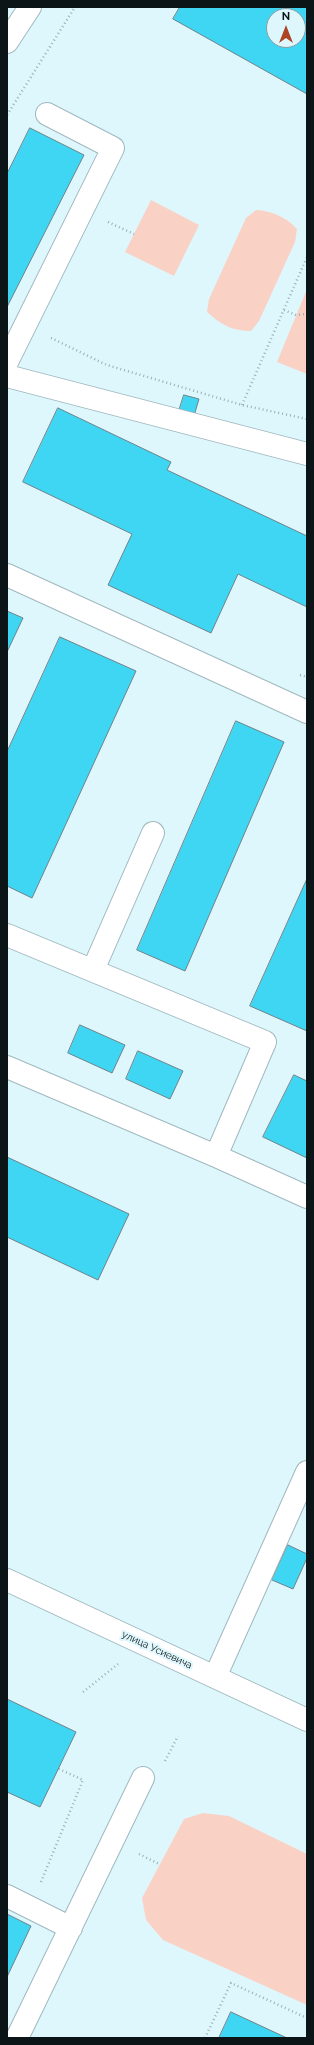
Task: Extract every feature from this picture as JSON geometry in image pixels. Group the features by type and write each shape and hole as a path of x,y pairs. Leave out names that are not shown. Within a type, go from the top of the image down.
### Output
{"street":[{"path":"7,42 30,7"},
{"path":"7,362 113,148 47,114"},
{"path":"7,376 307,454"},
{"path":"7,576 307,712"},
{"path":"93,970 153,833"},
{"path":"7,935 265,1042 216,1156"},
{"path":"7,1067 216,1156 307,1197"},
{"path":"215,1677 307,1472"},
{"name":"улица Усиевича","path":"7,1580 307,1720"},
{"path":"17,2038 144,1778"},
{"path":"7,1896 71,1928"}],"path":[{"path":"7,115 74,7"},
{"path":"242,405 307,257"},
{"path":"284,310 296,315 307,314"},
{"path":"26,325 107,365 242,405 307,419"},
{"path":"82,1692 143,1643"},
{"path":"30,1907 83,1780 59,1768"},
{"path":"205,2038 231,1983 307,2018"}],"shaded area":[{"path":"151,200 199,225 174,276 125,252"},
{"path":"256,210 278,215 297,229 295,242 259,321 251,331 245,331 228,326 207,312 209,299 246,218"},
{"path":"307,289 307,374 277,362"},
{"path":"203,1813 229,1816 307,1854 307,2005 163,1940 146,1920 142,1898 184,1819"}],"building":[{"path":"180,7 307,7 307,94 173,19"},
{"path":"30,128 84,155 7,307 7,174"},
{"path":"184,395 199,399 194,416 179,411"},
{"path":"58,408 171,462 167,470 307,536 307,607 238,574 211,633 108,585 132,534 23,482"},
{"path":"7,611 23,618 7,652"},
{"path":"60,637 136,671 32,898 7,886 7,752"},
{"path":"236,721 284,742 185,971 137,950"},
{"path":"307,879 307,1031 250,1006"},
{"path":"80,1025 125,1045 112,1073 68,1053"},
{"path":"138,1051 183,1071 170,1099 126,1079"},
{"path":"294,1075 307,1081 307,1158 263,1137"},
{"path":"7,1157 129,1214 98,1280 7,1237"},
{"path":"288,1545 307,1554 307,1558 293,1589 272,1580"},
{"path":"7,1699 76,1732 40,1807 7,1792"},
{"path":"7,1914 31,1926 7,1977"},
{"path":"231,2012 287,2038 219,2038"}]}
